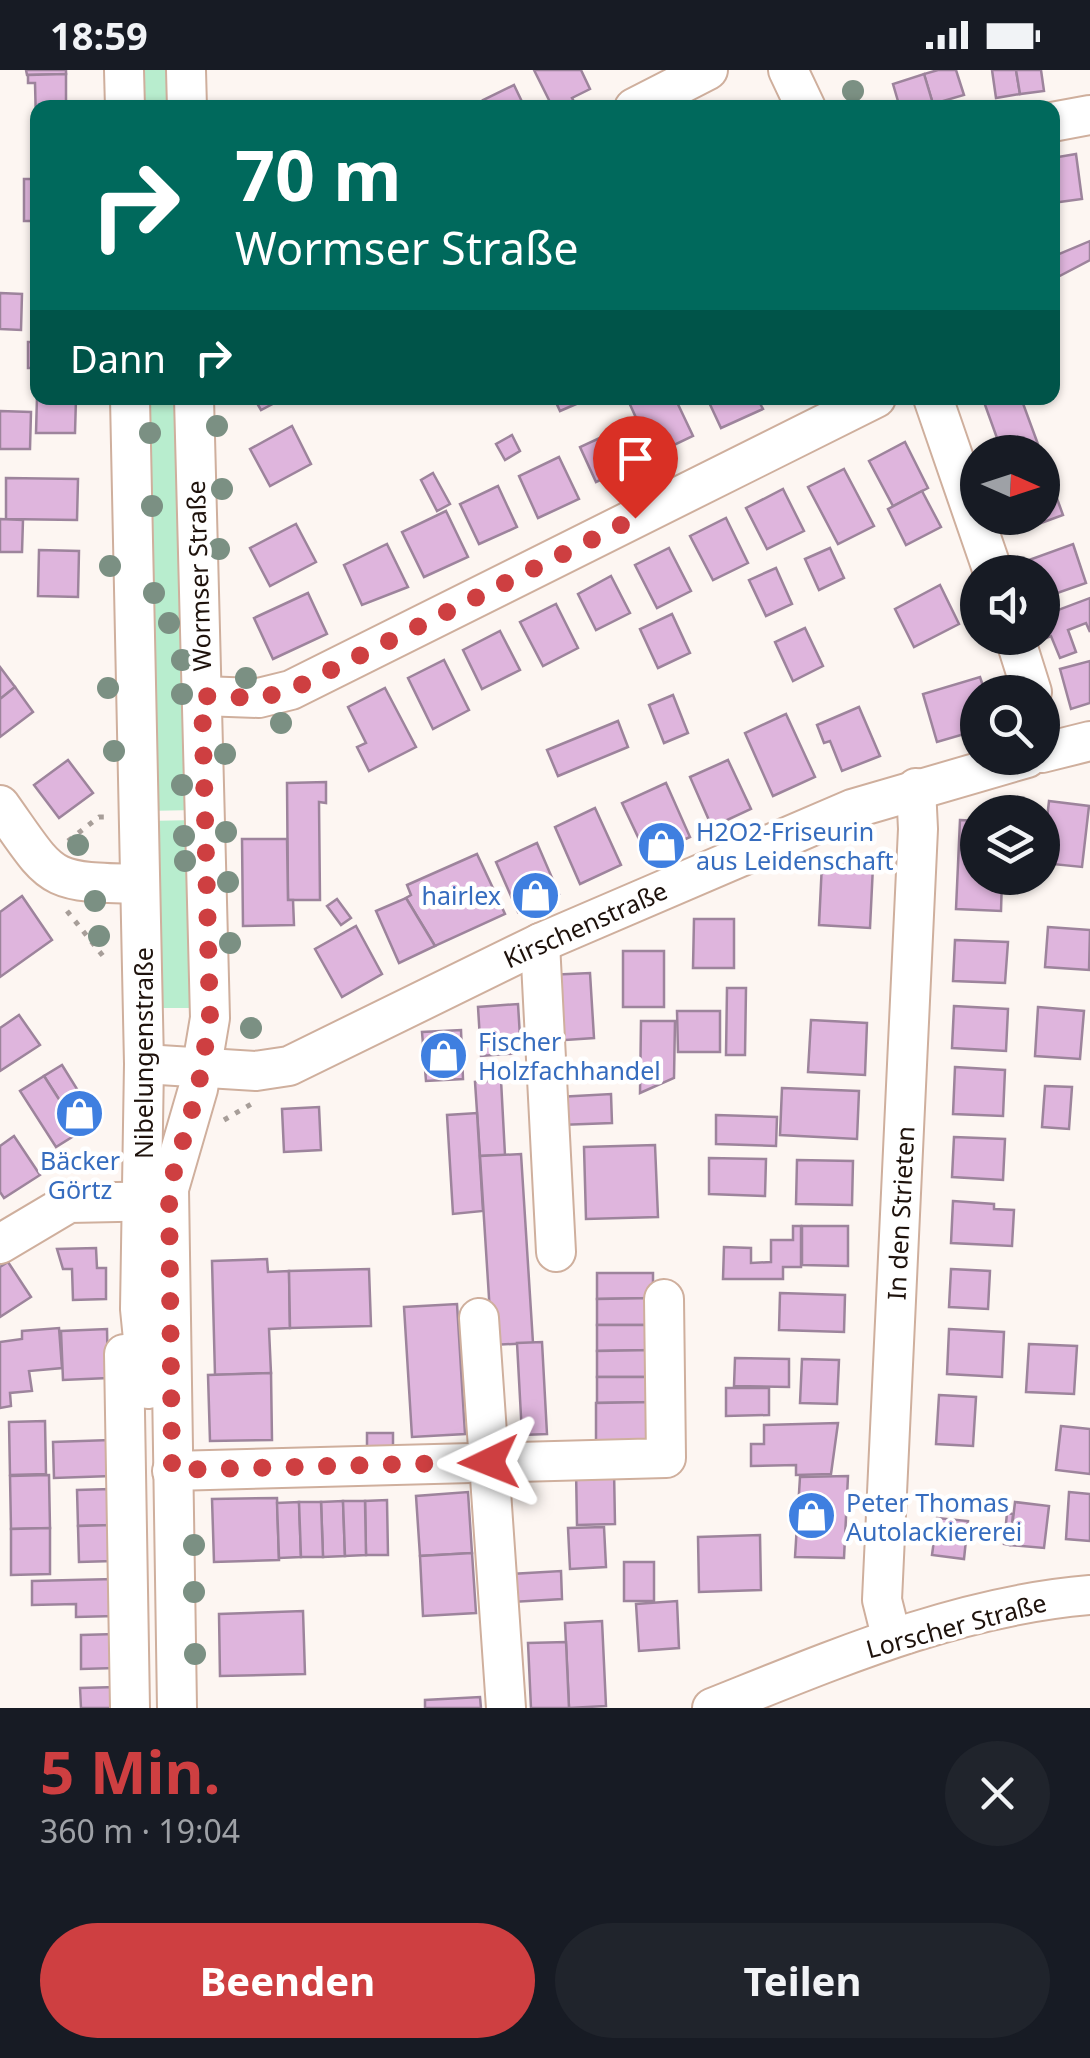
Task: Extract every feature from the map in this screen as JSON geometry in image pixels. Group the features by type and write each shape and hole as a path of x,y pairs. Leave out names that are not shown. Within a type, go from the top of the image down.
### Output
{"street":[{"path":"124,70 124,100"},
{"path":"186,70 186,100"},
{"path":"650,100 708,70"},
{"path":"788,70 802,100"},
{"path":"1060,121 1090,115"},
{"name":"Nibelungenstraße","path":"130,405 144,1064 140,1309 149,1397 151,1708"},
{"name":"Wormser Straße","path":"177,1708 172,1470 143,1202 172,1174 203,1068 210,1018 194,405"},
{"path":"202,696 260,698 291,690 862,405"},
{"path":"935,405 987,555"},
{"name":"Kirschenstraße","path":"1060,746 1090,741"},
{"name":"Kirschenstraße","path":"144,1064 256,1071 289,1066 532,946 852,809 960,775"},
{"name":"In den Strieten","path":"892,1636 882,1600 917,848 916,788"},
{"path":"0,805 47,869 70,881 140,884"},
{"path":"532,946 534,1146"},
{"path":"532,946 556,1252"},
{"path":"0,1244 69,1203 143,1202 128,1424 130,1708"},
{"path":"172,1470 666,1458 664,1299"},
{"path":"479,1318 506,1708"},
{"name":"Lorscher Straße","path":"712,1708 892,1636 1034,1600 1090,1595"}],"path":[{"path":"114,817 100,817 47,869 59,900 117,974"}],"green space":[{"path":"131,70 180,70 180,100 131,100"},
{"path":"136,405 187,405 196,810 145,811"},
{"path":"197,820 201,1008 158,1008 145,821"}],"building":[{"path":"26,70 66,70 66,74 27,75"},
{"path":"534,70 581,70 590,89 573,100 549,100"},
{"path":"956,70 964,95 932,100 924,74"},
{"path":"992,70 1016,70 1020,94 996,98"},
{"path":"1016,70 1041,70 1044,91 1020,94"},
{"path":"66,74 66,100 35,100 35,83 28,83 28,75"},
{"path":"924,74 932,100 898,100 893,84"},
{"path":"514,85 521,100 483,100"},
{"path":"1076,154 1082,199 1060,202 1060,157"},
{"path":"24,179 30,179 30,221 24,221"},
{"path":"1090,241 1090,260 1060,276 1060,254"},
{"path":"0,293 22,294 21,330 0,329"},
{"path":"37,405 76,405 75,433 36,433"},
{"path":"630,405 678,405 693,436 653,455"},
{"path":"710,405 761,405 763,409 721,428"},
{"path":"985,405 1024,405 1035,435 996,435"},
{"path":"0,411 31,412 30,449 0,449"},
{"path":"292,426 311,464 270,486 250,449"},
{"path":"617,430 633,465 596,482 580,447"},
{"path":"512,435 520,451 505,460 496,444"},
{"path":"905,442 928,488 893,506 869,461"},
{"path":"559,457 579,499 538,518 519,476"},
{"path":"844,469 874,526 838,544 808,487"},
{"path":"433,473 450,504 437,511 421,480"},
{"path":"6,478 78,479 77,520 6,519"},
{"path":"498,486 517,527 479,544 460,504"},
{"path":"783,489 804,531 767,549 746,508"},
{"path":"922,491 941,527 906,545 888,509"},
{"path":"446,511 468,557 424,577 402,532"},
{"path":"726,518 748,563 713,580 690,536"},
{"path":"0,519 23,520 22,552 0,552"},
{"path":"296,524 316,562 270,586 250,548"},
{"path":"387,544 408,587 362,605 344,565"},
{"path":"1073,544 1086,583 1060,592 1060,555 1043,555"},
{"path":"669,548 691,591 657,608 635,565"},
{"path":"830,548 844,578 819,590 805,559"},
{"path":"39,550 79,551 78,597 38,596"},
{"path":"776,568 792,604 766,616 749,580"},
{"path":"611,576 630,613 596,630 578,594"},
{"path":"940,585 959,624 914,647 895,609"},
{"path":"308,593 327,634 273,659 254,618"},
{"path":"1090,598 1090,632 1086,623 1068,630 1076,652 1060,658 1059,655 1060,609"},
{"path":"556,604 578,648 543,666 520,622"},
{"path":"672,614 690,653 658,668 640,629"},
{"path":"805,628 823,666 793,681 775,642"},
{"path":"500,631 520,670 482,689 463,650"},
{"path":"444,660 469,710 433,729 408,678"},
{"path":"1090,661 1090,703 1071,709 1060,669"},
{"path":"0,667 15,687 0,699"},
{"path":"960,683 960,735 937,742 923,694"},
{"path":"15,687 33,712 0,737 0,699"},
{"path":"385,688 416,747 369,771 357,747 366,743 348,707"},
{"path":"673,695 688,733 664,743 649,705"},
{"path":"859,707 880,756 842,771 830,741 824,743 817,725"},
{"path":"786,714 815,777 773,796 745,733"},
{"path":"618,721 628,747 558,776 547,750"},
{"path":"68,760 93,793 59,818 34,785"},
{"path":"728,760 751,809 712,827 690,777"},
{"path":"326,782 326,803 319,802 320,900 288,900 287,783"},
{"path":"666,783 690,837 647,856 622,803"},
{"path":"1060,802 1089,806 1082,867 1060,865"},
{"path":"595,808 621,865 580,884 555,827"},
{"path":"960,820 960,895 1001,895 1001,911 956,909"},
{"path":"242,839 287,839 288,900 293,900 294,925 243,926"},
{"path":"537,843 559,894 518,912 496,862"},
{"path":"477,854 505,914 435,946 406,898 411,895 407,885"},
{"path":"822,863 873,866 870,928 819,925"},
{"path":"22,896 52,940 0,977 0,912"},
{"path":"406,898 435,946 399,963 376,911"},
{"path":"337,899 351,918 341,925 327,906"},
{"path":"694,919 734,919 734,968 693,968"},
{"path":"356,926 382,974 342,997 315,949"},
{"path":"1048,927 1090,930 1089,970 1045,967"},
{"path":"955,940 1008,942 1005,983 953,981"},
{"path":"623,951 664,951 664,1007 623,1007"},
{"path":"590,973 594,1038 551,1041 547,975"},
{"path":"727,988 746,988 745,1055 726,1055"},
{"path":"518,1004 521,1053 481,1056 478,1007"},
{"path":"954,1006 1008,1009 1006,1051 952,1048"},
{"path":"1038,1007 1084,1011 1080,1059 1035,1056"},
{"path":"677,1011 720,1011 720,1052 678,1052"},
{"path":"19,1015 40,1045 0,1071 0,1028"},
{"path":"811,1020 867,1023 865,1075 808,1072"},
{"path":"641,1021 675,1021 674,1078 640,1093"},
{"name":"Fischer Holzfachhandel","path":"461,1030 463,1079 426,1081 422,1032"},
{"path":"62,1065 95,1118 78,1129 44,1076"},
{"path":"955,1067 1005,1070 1003,1116 953,1114"},
{"path":"44,1076 80,1132 56,1147 20,1091"},
{"path":"501,1080 505,1155 480,1156 475,1082"},
{"path":"1045,1086 1072,1087 1069,1129 1042,1127"},
{"path":"782,1088 859,1091 857,1139 780,1135"},
{"path":"611,1094 612,1123 559,1125 558,1097"},
{"path":"319,1107 321,1150 284,1152 282,1109"},
{"path":"477,1113 483,1211 453,1214 447,1115"},
{"path":"716,1115 777,1117 776,1146 716,1144"},
{"path":"14,1136 40,1175 4,1198 0,1192 0,1146"},
{"path":"954,1137 1005,1139 1003,1180 952,1177"},
{"path":"655,1145 658,1217 586,1219 584,1147"},
{"path":"521,1154 533,1343 492,1345 480,1156"},
{"path":"709,1158 766,1159 765,1196 709,1194"},
{"path":"797,1160 853,1161 852,1205 796,1204"},
{"path":"953,1201 994,1204 994,1209 1014,1210 1012,1246 951,1243"},
{"path":"793,1226 801,1226 801,1267 783,1267 783,1279 723,1279 724,1247 751,1248 751,1263 771,1262 771,1240 793,1240"},
{"path":"802,1226 848,1226 848,1266 802,1265"},
{"path":"96,1248 97,1268 106,1268 106,1299 73,1300 72,1269 63,1269 57,1249"},
{"path":"267,1259 268,1272 289,1271 290,1328 269,1329 271,1373 215,1375 212,1261"},
{"path":"8,1262 31,1297 0,1317 0,1267"},
{"path":"369,1269 371,1326 290,1328 289,1271"},
{"path":"951,1269 990,1271 988,1309 949,1307"},
{"path":"597,1273 653,1273 653,1298 597,1299"},
{"path":"780,1293 845,1295 844,1332 779,1330"},
{"path":"653,1298 653,1325 597,1325 597,1299"},
{"path":"457,1304 465,1434 412,1437 404,1307"},
{"path":"597,1325 653,1325 653,1350 597,1351"},
{"path":"59,1328 62,1368 29,1371 32,1391 10,1393 11,1406 0,1408 0,1342 22,1339 22,1331"},
{"path":"107,1329 108,1378 63,1380 61,1331"},
{"path":"949,1329 1004,1332 1002,1377 947,1374"},
{"path":"542,1342 547,1434 522,1435 517,1343"},
{"path":"1029,1344 1077,1346 1074,1394 1026,1392"},
{"path":"653,1350 653,1377 597,1377 597,1351"},
{"path":"735,1358 789,1359 789,1387 734,1386"},
{"path":"802,1359 839,1360 837,1404 800,1403"},
{"path":"271,1373 272,1440 210,1441 208,1375"},
{"path":"597,1377 653,1377 654,1402 597,1403"},
{"path":"726,1388 769,1388 769,1415 726,1416"},
{"path":"939,1395 976,1397 973,1446 936,1444"},
{"path":"654,1402 654,1445 596,1446 596,1403"},
{"path":"45,1421 46,1474 10,1475 9,1422"},
{"path":"838,1423 831,1474 796,1475 796,1465 751,1466 751,1444 764,1444 764,1425"},
{"path":"1061,1426 1090,1429 1090,1474 1056,1470"},
{"path":"367,1433 393,1433 393,1449 367,1450"},
{"path":"110,1440 111,1476 54,1478 53,1442"},
{"path":"576,1470 614,1470 615,1524 577,1525"},
{"path":"49,1475 50,1528 11,1529 10,1476"},
{"path":"848,1476 844,1558 795,1557 800,1477"},
{"path":"111,1489 112,1525 78,1526 77,1490"},
{"path":"468,1492 472,1553 420,1556 416,1496"},
{"path":"1069,1492 1090,1494 1090,1541 1066,1539"},
{"path":"277,1498 279,1560 214,1562 212,1499"},
{"path":"387,1500 388,1555 366,1555 365,1501"},
{"path":"343,1501 345,1556 323,1557 321,1502"},
{"path":"343,1501 365,1501 366,1555 345,1556"},
{"path":"299,1502 301,1557 279,1558 277,1503"},
{"path":"299,1502 321,1502 323,1557 301,1557"},
{"path":"1015,1502 1049,1506 1044,1548 1010,1545"},
{"path":"1007,1513 1013,1514 1010,1545 1004,1544"},
{"path":"937,1518 968,1521 964,1559 932,1555"},
{"path":"112,1525 113,1561 79,1562 78,1526"},
{"path":"604,1527 606,1567 570,1569 568,1528"},
{"path":"50,1528 50,1574 11,1575 11,1529"},
{"path":"760,1535 761,1590 699,1592 698,1537"},
{"path":"472,1553 476,1613 423,1616 420,1556"},
{"path":"624,1562 654,1562 654,1601 624,1601"},
{"path":"561,1571 562,1599 512,1602 511,1574"},
{"path":"114,1579 115,1616 76,1617 76,1604 32,1605 32,1581"},
{"path":"677,1601 679,1648 639,1651 636,1604"},
{"path":"303,1611 305,1674 220,1676 219,1614"},
{"path":"602,1621 606,1706 569,1708 565,1623"},
{"path":"115,1634 116,1668 81,1669 81,1635"},
{"path":"566,1642 569,1708 531,1708 528,1643"},
{"path":"116,1687 117,1708 81,1708 80,1688"},
{"path":"480,1697 481,1708 425,1708 425,1700"}],"place":[{"name":"H2O2-Friseurin aus Leidenschaft","path":"661,845"},
{"name":"hairlex","path":"536,895"},
{"name":"Fischer Holzfachhandel","path":"443,1055"},
{"name":"Bäcker Görtz","path":"80,1114"},
{"name":"Peter Thomas Autolackiererei","path":"811,1516"}],"route":[{"path":"489,1462 172,1470 169,1189 198,1089 210,1018 202,696 260,698 291,690 635,518"}]}
